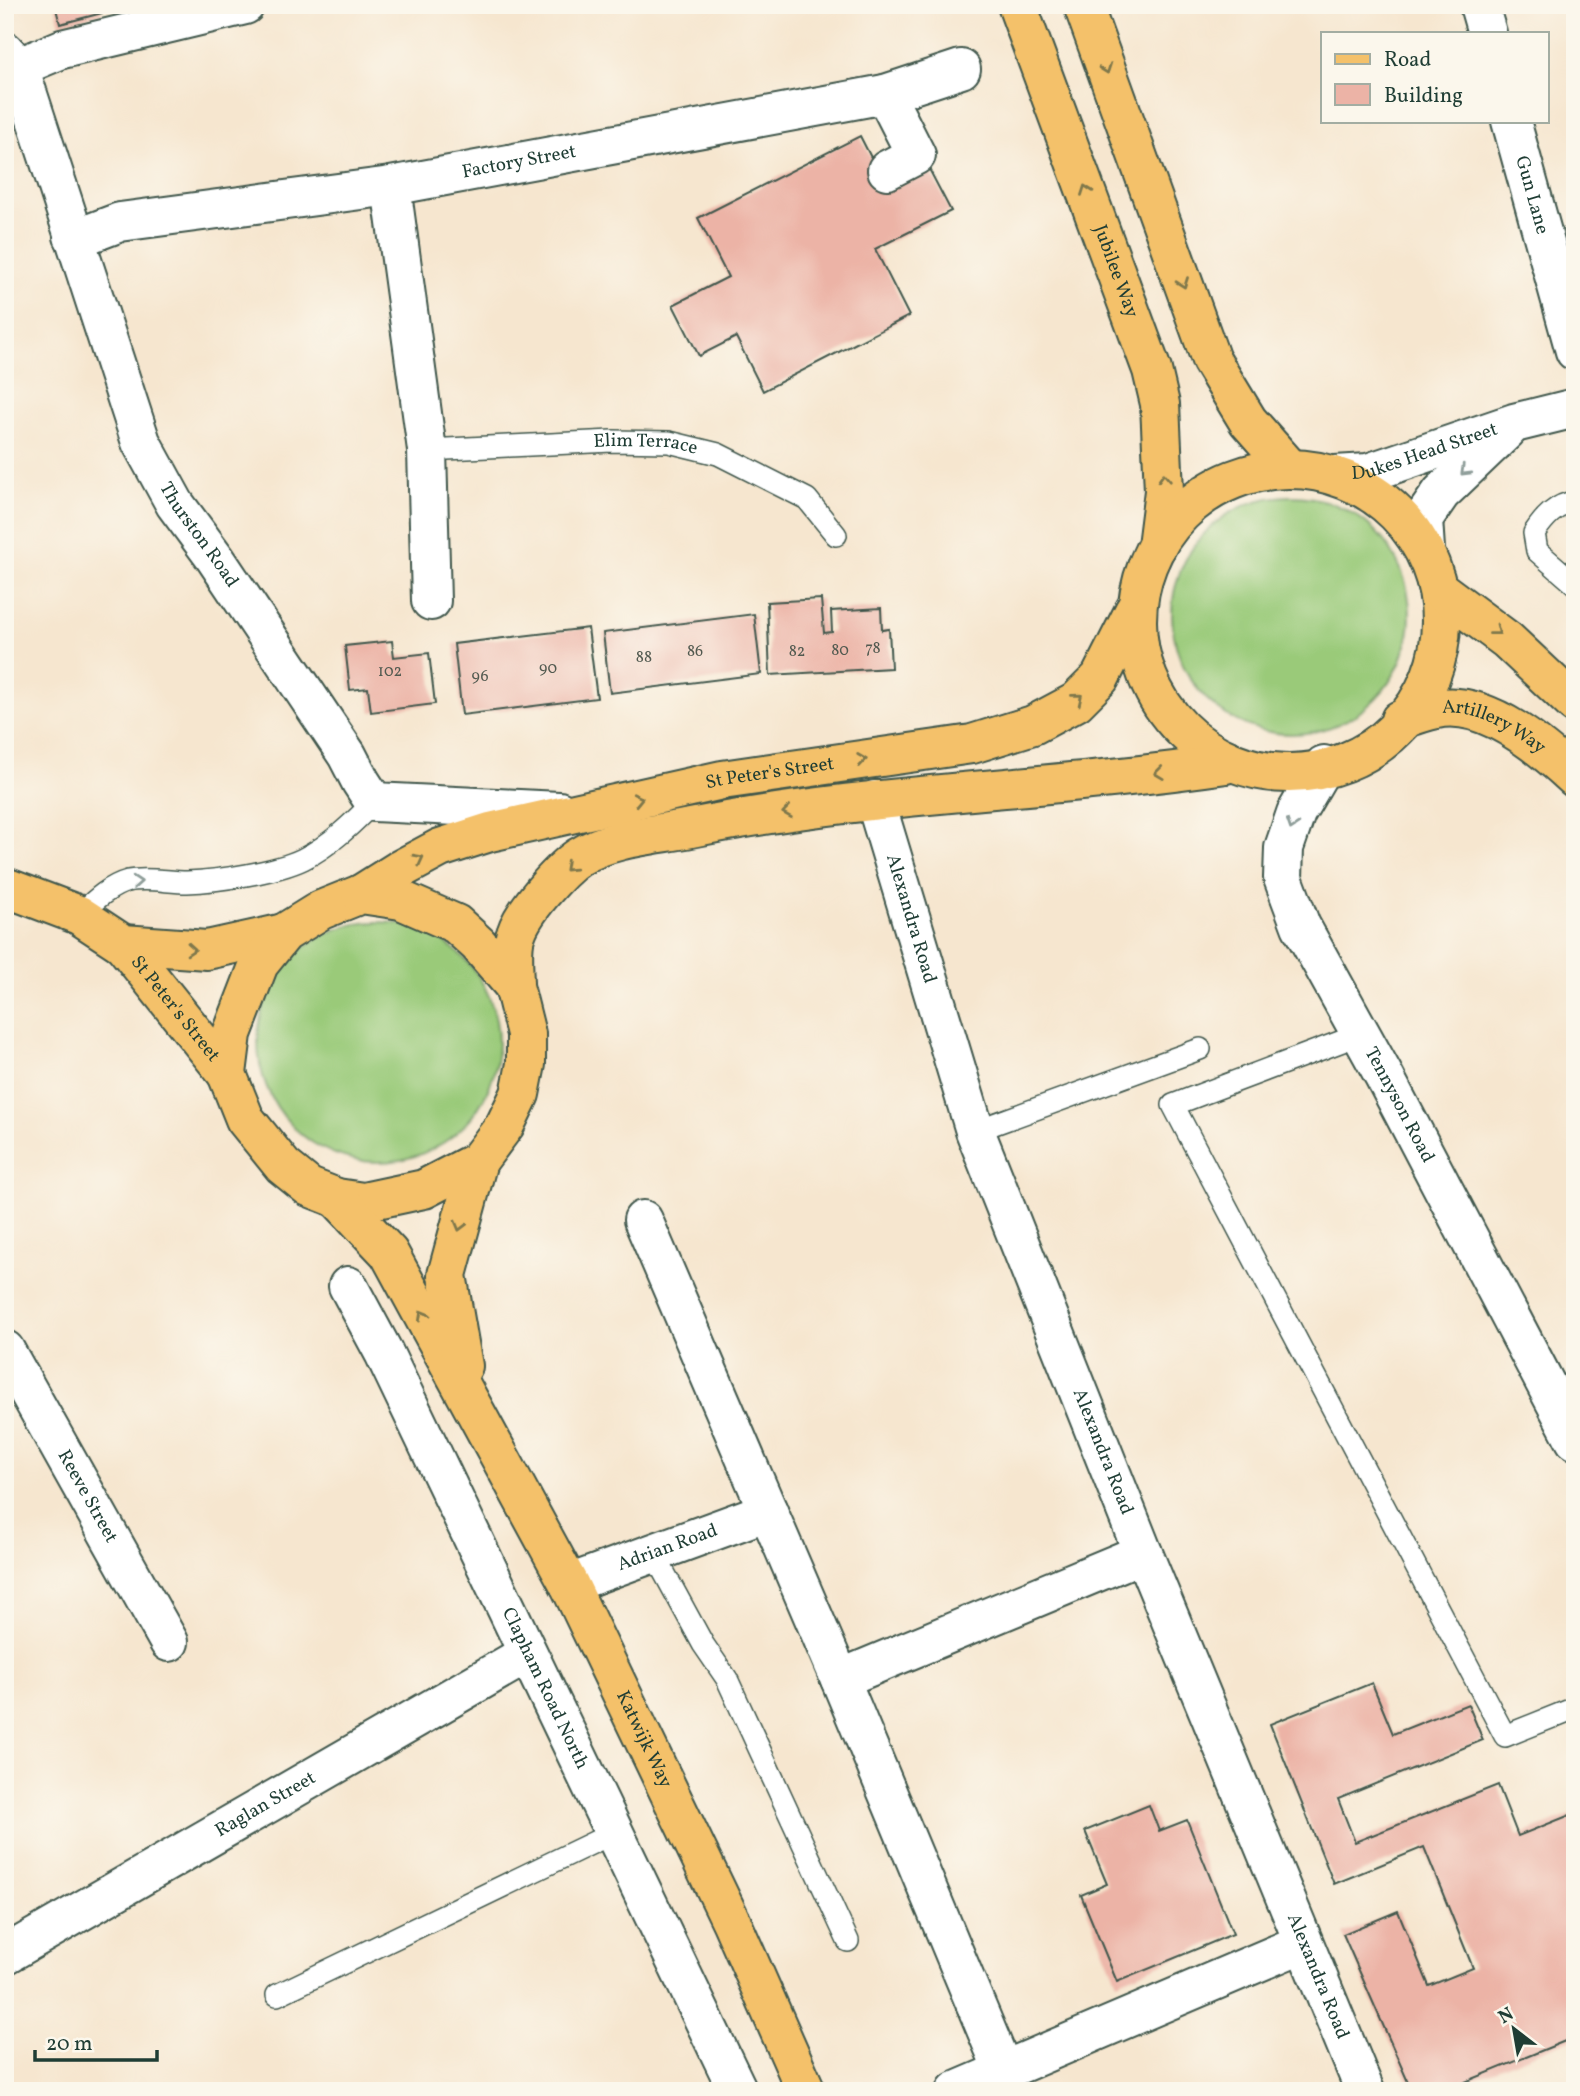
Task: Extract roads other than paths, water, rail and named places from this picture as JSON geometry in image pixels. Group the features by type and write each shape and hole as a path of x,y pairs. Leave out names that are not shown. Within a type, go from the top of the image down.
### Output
{"main road":[{"name":"Jubilee Way","path":"1017,5 1152,370 1160,404 1164,491 1157,546"},
{"path":"1083,5 1211,360 1248,421 1285,463 1335,475 1378,495 1398,512 1426,549 1441,591 1442,638 1429,689 1400,720 1352,756 1294,772 1264,773 1226,764 1196,746 1170,720 1151,694 1138,667 1134,642 1137,605 1157,546 1187,511 1212,494 1285,463"},
{"path":"1441,591 1507,640 1575,704"},
{"name":"St Peter's Street","path":"123,944 207,950 284,933 321,910 361,894 440,848 490,832 722,780 972,744 1033,725 1076,702 1100,678 1137,605"},
{"name":"Artillery Way","path":"1400,720 1443,708 1471,710 1496,721 1543,749 1575,778"},
{"name":"St Peter's Street","path":"514,986 515,934 540,894 579,858 610,844 731,820 875,800 1161,773 1226,764"},
{"name":"St Peter's Street","path":"5,887 79,915 123,944 227,1074"},
{"path":"284,933 259,964 232,1034 227,1074 245,1119 283,1166 309,1187 337,1198 363,1202 424,1189 478,1161 505,1125 520,1094 526,1064 526,1034 514,986 478,944 456,924 401,900 361,894"},
{"name":"Katwijk Way","path":"468,1396 447,1275 478,1161"},
{"name":"Katwijk Way","path":"337,1198 389,1253 569,1584 732,1923 806,2091"}],"street":[{"path":"12,59 245,5"},
{"path":"1479,5 1487,32"},
{"name":"Thurston Road","path":"12,59 141,442 175,504 215,558 340,743 374,802"},
{"name":"Factory Street","path":"73,236 91,233 120,222 391,186 885,94 961,69"},
{"path":"885,94 916,155 887,170"},
{"name":"Gun Lane","path":"1511,122 1575,351"},
{"path":"391,186 427,450 431,601"},
{"name":"Dukes Head Street","path":"1335,475 1368,473 1514,423 1575,408"},
{"name":"Dukes Head Street","path":"1426,549 1423,519 1441,493 1514,423"},
{"name":"Tennyson Road","path":"1324,765 1296,813 1284,848 1283,878 1301,926 1369,1049 1575,1440"},
{"name":"Alexandra Road","path":"875,800 975,1131 1143,1553 1365,2091"},
{"path":"374,802 580,813"},
{"path":"643,1220 840,1679 1003,2070"},
{"name":"Clapham Road North","path":"348,1286 384,1353 738,2091"},
{"name":"Reeve Street","path":"5,1350 169,1642"},
{"name":"Adrian Road","path":"569,1584 768,1511"},
{"path":"840,1679 1143,1553"},
{"name":"Raglan Street","path":"5,1955 527,1654"},
{"path":"956,2091 1303,1943"}],"lane":[{"name":"Elim Terrace","path":"427,450 612,441 669,442 718,454 807,499 836,535"},
{"path":"1575,502 1566,503 1544,518 1534,533 1537,551 1575,584"},
{"path":"79,915 113,887 128,881 190,882 261,871 303,859 335,838 374,802"},
{"path":"975,1131 1200,1049"},
{"path":"1369,1049 1172,1105 1505,1736 1575,1708"},
{"path":"654,1555 727,1679 848,1941"},
{"path":"276,1995 613,1833"}]}
